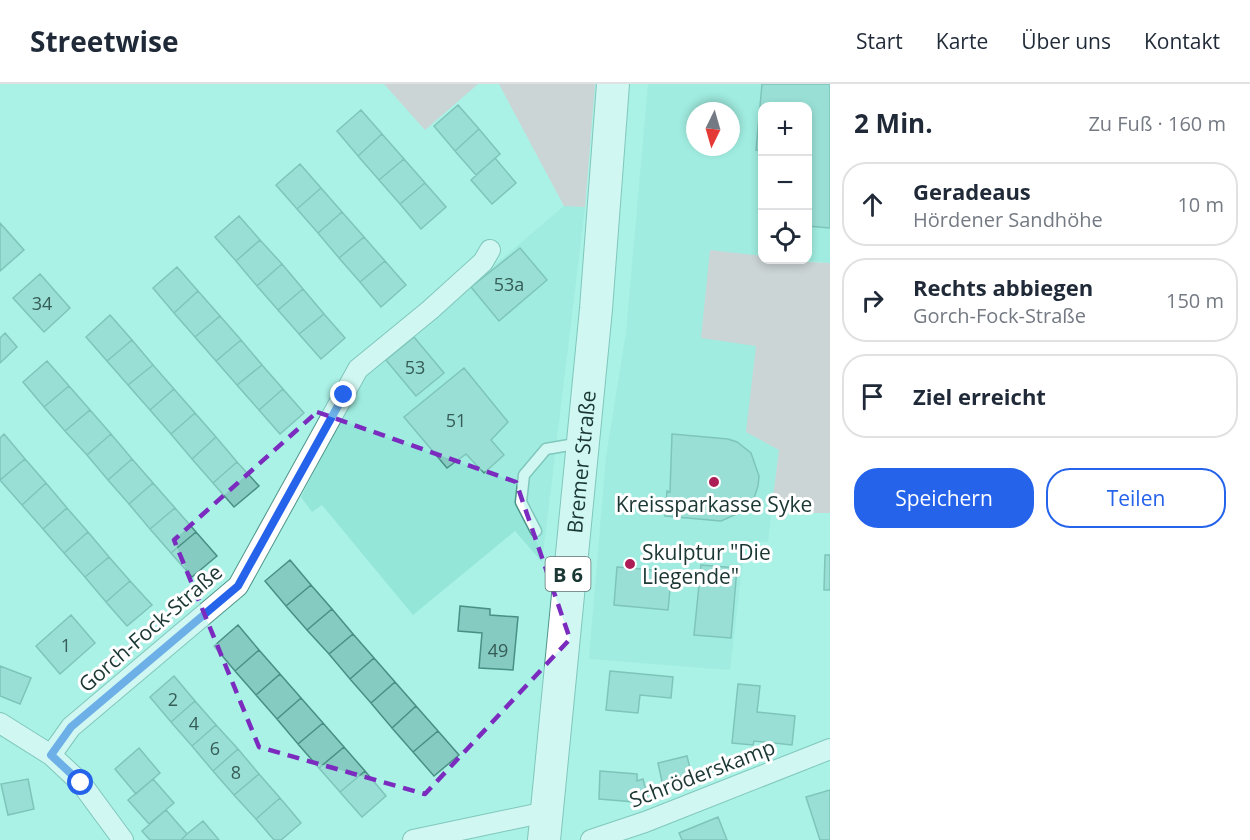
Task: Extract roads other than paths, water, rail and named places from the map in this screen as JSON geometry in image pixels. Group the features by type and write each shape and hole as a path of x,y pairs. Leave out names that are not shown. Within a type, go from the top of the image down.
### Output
{"main road":[{"name":"Bremer Straße","path":"547,833 596,309 612,84"}],"street":[{"name":"Gorch-Fock-Straße","path":"51,755 71,727 238,586 358,369 437,304 483,262 490,250"},
{"path":"0,723 51,755 81,783 123,840"},
{"name":"Schröderskamp","path":"591,840 645,822 830,749"},
{"path":"413,840 547,833"}],"lane":[{"path":"536,531 521,502 524,475 546,449 582,443"}],"place":[{"name":"Kreissparkasse Syke","path":"714,482"},
{"name":"Skulptur \"Die Liegende\"","path":"630,564"}]}
